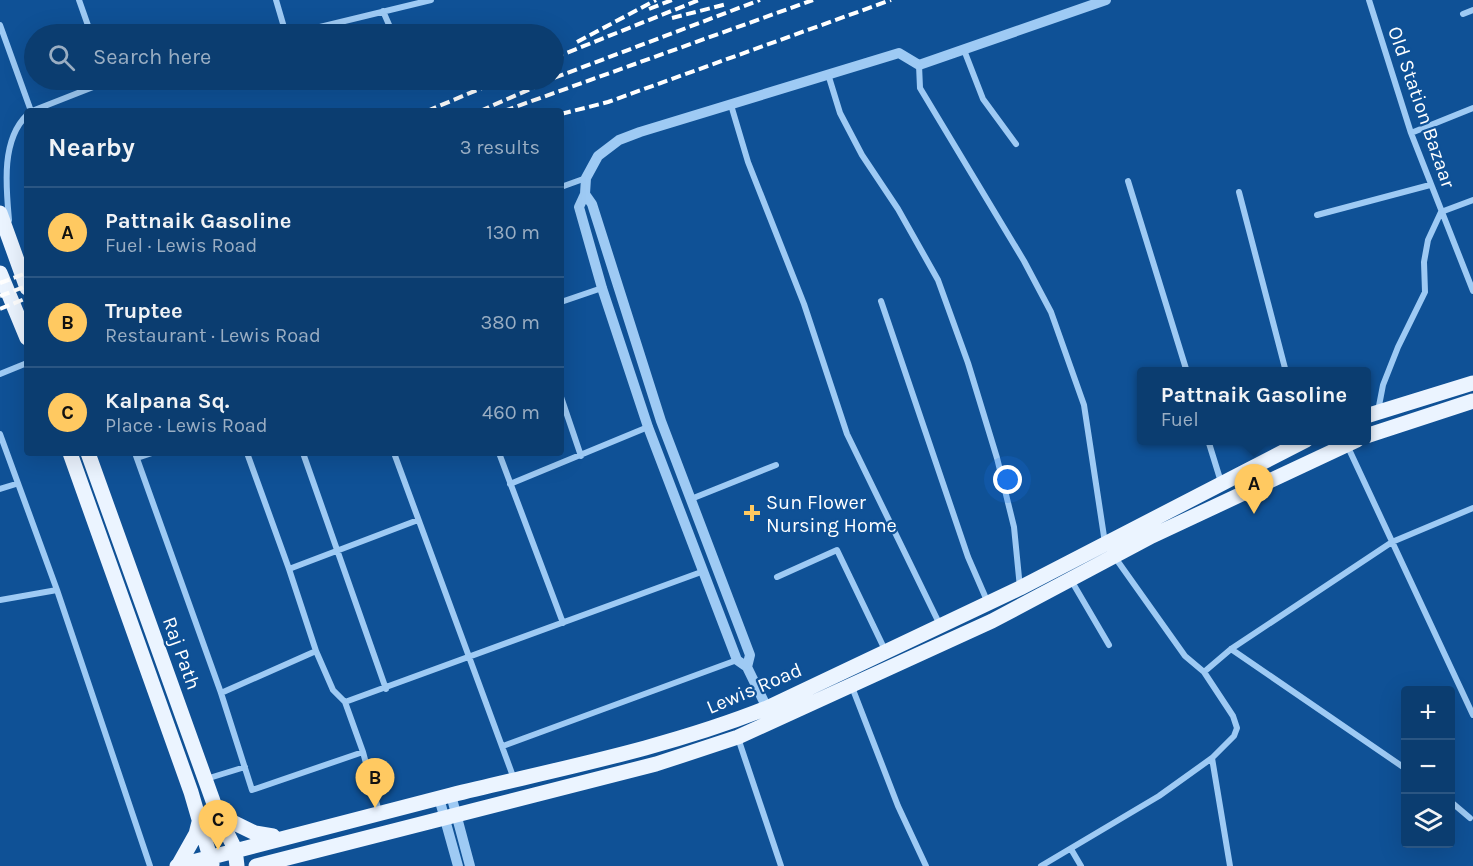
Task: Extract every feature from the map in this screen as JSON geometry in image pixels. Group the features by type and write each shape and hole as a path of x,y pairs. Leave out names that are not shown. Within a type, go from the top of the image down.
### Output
{"main road":[{"path":"0,213 24,280"},
{"path":"0,273 24,331"},
{"path":"1372,414 1473,382"},
{"path":"1371,434 1473,401"},
{"name":"Lewis Road","path":"1149,530 1222,485 1297,445"},
{"name":"Lewis Road","path":"177,866 211,861 236,849 657,746 767,708 1020,588 1347,445"},
{"name":"Raj Path","path":"71,456 200,818 211,861"},
{"name":"Raj Path","path":"89,456 218,815 236,849 237,866"},
{"name":"Lewis Road","path":"256,866 288,862 656,764 738,737 852,687 992,621 1071,579 1109,550"},
{"path":"218,815 255,833 284,837"},
{"path":"177,866 196,834 200,818"}],"street":[{"path":"80,0 88,24"},
{"path":"276,0 285,24"},
{"path":"330,24 431,0"},
{"path":"767,708 747,667 737,660 648,427 602,288 579,207 585,194 586,178 598,156 619,140 899,53 919,65 1106,0"},
{"name":"Old Station Bazaar","path":"1369,0 1411,133 1473,291"},
{"path":"1463,14 1473,10"},
{"path":"383,11 389,24"},
{"path":"0,25 24,90"},
{"path":"964,50 983,99 1016,144"},
{"path":"919,65 921,88 1024,261 1051,312 1084,405 1109,550 1185,656 1204,672 1233,716 1237,728 1234,736 1212,758 1159,795 1041,866"},
{"path":"828,74 840,112 856,144 898,209 938,280 968,363 998,458 1014,527 1020,588"},
{"path":"24,90 31,108"},
{"path":"39,108 83,90"},
{"path":"731,105 752,173 804,304 847,434 940,626"},
{"path":"1411,133 1473,108"},
{"path":"12,250 6,195 8,157 12,134 24,119"},
{"path":"564,186 586,178"},
{"path":"1128,181 1185,367"},
{"path":"1317,215 1430,185"},
{"path":"1239,192 1285,367"},
{"path":"585,194 592,204 661,421 750,655 747,667"},
{"path":"1372,414 1398,347 1425,292 1424,262 1428,240 1441,212 1473,200"},
{"path":"564,301 602,288"},
{"path":"881,301 968,557 988,603"},
{"path":"0,374 24,364"},
{"path":"564,406 581,456"},
{"path":"510,484 648,427"},
{"path":"0,434 57,590 150,866"},
{"path":"1209,445 1222,485"},
{"path":"1353,445 1392,542 1473,715"},
{"path":"136,456 221,693 252,790 363,752"},
{"path":"248,456 316,651 333,690 345,702 363,752 380,812"},
{"path":"304,456 386,689"},
{"path":"395,456 515,781"},
{"path":"500,456 562,622"},
{"path":"691,499 776,465"},
{"path":"0,489 16,483"},
{"path":"1204,672 1231,649 1392,542 1473,508"},
{"path":"289,569 339,552 418,520"},
{"path":"777,577 837,550 886,650"},
{"path":"345,702 386,689 470,655 704,571"},
{"path":"1071,579 1109,645"},
{"path":"0,600 57,590"},
{"path":"1231,649 1401,766"},
{"path":"221,693 316,651"},
{"path":"503,746 737,660"},
{"path":"852,687 898,806 926,866"},
{"path":"738,737 781,866"},
{"path":"1212,758 1230,866"},
{"path":"205,779 245,768"},
{"path":"445,797 458,866"},
{"path":"1455,805 1470,818"},
{"path":"450,817 470,866"},
{"path":"1071,849 1082,866"}],"railway":[{"path":"577,42 656,0"},
{"path":"649,9 672,0"},
{"path":"564,54 699,0"},
{"path":"564,74 760,0"},
{"path":"564,89 813,0"},
{"path":"564,113 608,102 891,0"},
{"path":"672,18 727,4"},
{"path":"434,108 477,90"},
{"path":"487,108 528,90"},
{"path":"512,108 562,90"},
{"path":"0,283 24,274"},
{"path":"0,296 24,287"},
{"path":"0,309 24,299"}],"place":[{"name":"Sun Flower Nursing Home","path":"752,513"},
{"name":"Pattnaik Gasoline","path":"1254,514"},
{"name":"Truptee","path":"375,808"},
{"name":"Kalpana Sq.","path":"218,850"}]}
